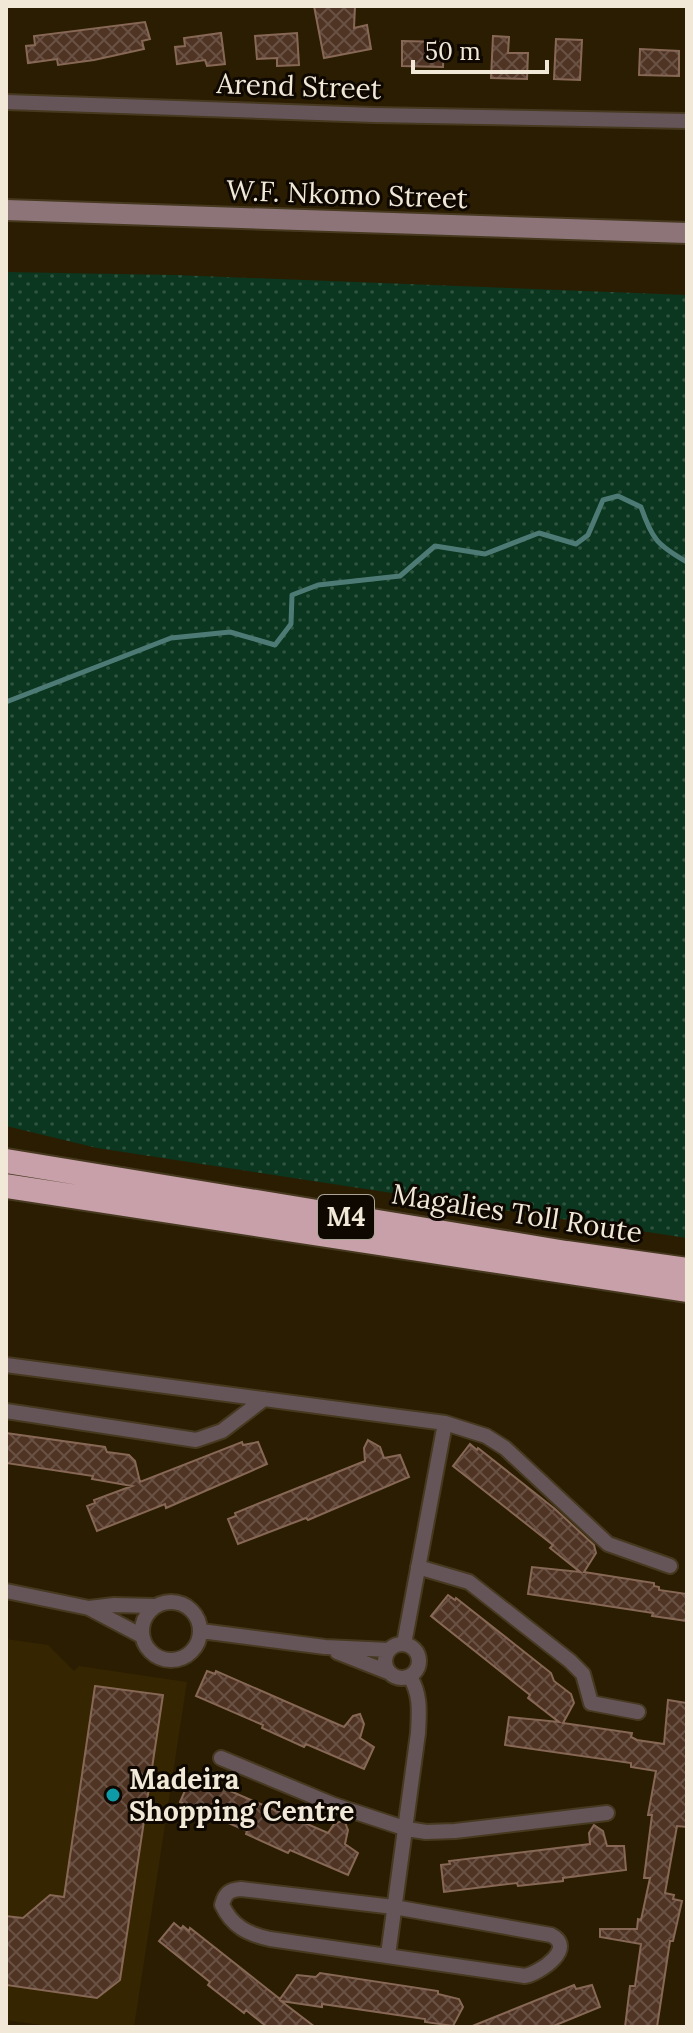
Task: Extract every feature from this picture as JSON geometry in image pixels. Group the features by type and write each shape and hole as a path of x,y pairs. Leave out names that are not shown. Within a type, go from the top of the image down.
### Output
{"highway":[{"name":"Magalies Toll Route","path":"6,1161 687,1270"},
{"name":"Magalies Toll Route","path":"6,1186 687,1290"}],"main road":[{"name":"W.F. Nkomo Street","path":"6,210 687,233"}],"street":[{"name":"Arend Street","path":"6,102 359,115 687,121"},
{"path":"6,1365 445,1423 486,1436 505,1448 608,1544 670,1566"},
{"path":"6,1411 196,1440 222,1431 264,1399"},
{"path":"404,1644 445,1423"},
{"path":"418,1567 469,1582 570,1661 583,1674 591,1703 638,1712"},
{"path":"6,1591 89,1608 155,1606 172,1602 196,1614 201,1631 194,1649 178,1660 159,1658 151,1653 142,1636 89,1608"},
{"path":"6,1603 29,1598"},
{"path":"142,1636 144,1619 155,1606"},
{"path":"201,1631 325,1647 389,1650 404,1644 414,1649 419,1658 418,1669 410,1677 396,1678 325,1647"},
{"path":"388,1672 385,1661 389,1650"},
{"path":"388,1955 407,1829 420,1707 417,1688 410,1677"},
{"path":"221,1758 334,1805 407,1829 426,1832 607,1813"},
{"path":"241,1889 394,1907 551,1935 559,1939 562,1945 560,1952 540,1971 525,1976 260,1937 245,1932 229,1920 222,1905 230,1890 241,1889"}],"shaded area":[{"name":"Madeira Shopping Centre","path":"6,1639 48,1645 74,1671 79,1666 187,1682 134,2027 55,2027 6,2020"}],"green space":[{"path":"6,272 176,275 687,295 687,1238 97,1148 6,1126"}],"building":[{"path":"314,6 355,6 354,28 367,25 371,49 324,58"},
{"path":"145,22 150,39 142,41 144,49 58,65 57,59 28,63 26,46 35,45 34,36"},
{"path":"221,33 225,64 207,66 205,60 177,64 175,47 185,46 184,38"},
{"path":"297,33 299,65 277,66 277,58 257,59 255,36"},
{"path":"493,36 509,37 508,53 528,53 527,79 491,78"},
{"path":"556,39 582,40 580,80 554,79"},
{"path":"402,41 444,42 443,67 402,66"},
{"path":"640,49 679,51 679,76 639,75"},
{"path":"6,1433 105,1447 107,1452 129,1455 135,1461 140,1482 242,1442 243,1445 258,1442 267,1464 166,1508 165,1504 97,1531 87,1506 95,1503 94,1500 132,1486 92,1479 93,1476 6,1463"},
{"path":"368,1440 380,1447 384,1458 400,1455 409,1477 308,1520 306,1518 238,1544 228,1519 236,1516 235,1513 365,1461 364,1448"},
{"path":"470,1444 555,1509 594,1545 596,1553 584,1572 654,1583 659,1590 687,1594 687,1621 528,1594 532,1567 580,1572 550,1548 553,1545 453,1466"},
{"path":"448,1595 456,1598 551,1673 554,1681 571,1694 574,1703 563,1723 632,1733 631,1737 637,1740 664,1744 668,1700 687,1703 687,1827 677,1826 665,1893 682,1901 673,1941 670,1941 657,2027 625,2027 630,1986 635,1986 641,1944 600,1937 600,1929 637,1929 638,1919 641,1920 650,1878 644,1878 652,1815 648,1815 656,1771 631,1767 631,1763 505,1745 509,1717 559,1722 431,1616"},
{"path":"207,1671 215,1674 216,1671 344,1727 353,1716 360,1714 364,1724 360,1738 374,1747 364,1769 306,1744 304,1747 196,1696"},
{"name":"Madeira Shopping Centre","path":"95,1686 163,1695 120,1980 97,1998 6,1985 6,1916 23,1918 50,1895 64,1897"},
{"path":"191,1777 200,1778 328,1833 334,1824 344,1820 348,1830 345,1844 358,1853 348,1875 290,1850 288,1853 180,1802"},
{"path":"594,1825 603,1831 607,1846 624,1846 626,1870 563,1878 563,1881 444,1892 441,1865 450,1864 449,1861 590,1844 589,1833"},
{"path":"174,1923 181,1929 183,1926 189,1931 190,1928 280,1999 297,1975 316,1977 320,1973 438,1991 438,1994 459,1999 463,2007 453,2026 322,2004 322,2007 281,2001 315,2027 267,2027 208,1985 210,1982 159,1941"},
{"path":"574,1985 576,1989 592,1985 600,2007 551,2027 470,2027"}],"waterway":[{"path":"6,702 171,638 230,632 275,645 291,624 292,595 318,585 400,576 435,546 485,554 539,533 576,544 588,535 603,500 618,496 641,507 657,540 687,562"}],"place":[{"name":"Madeira Shopping Centre","path":"113,1795"}]}
